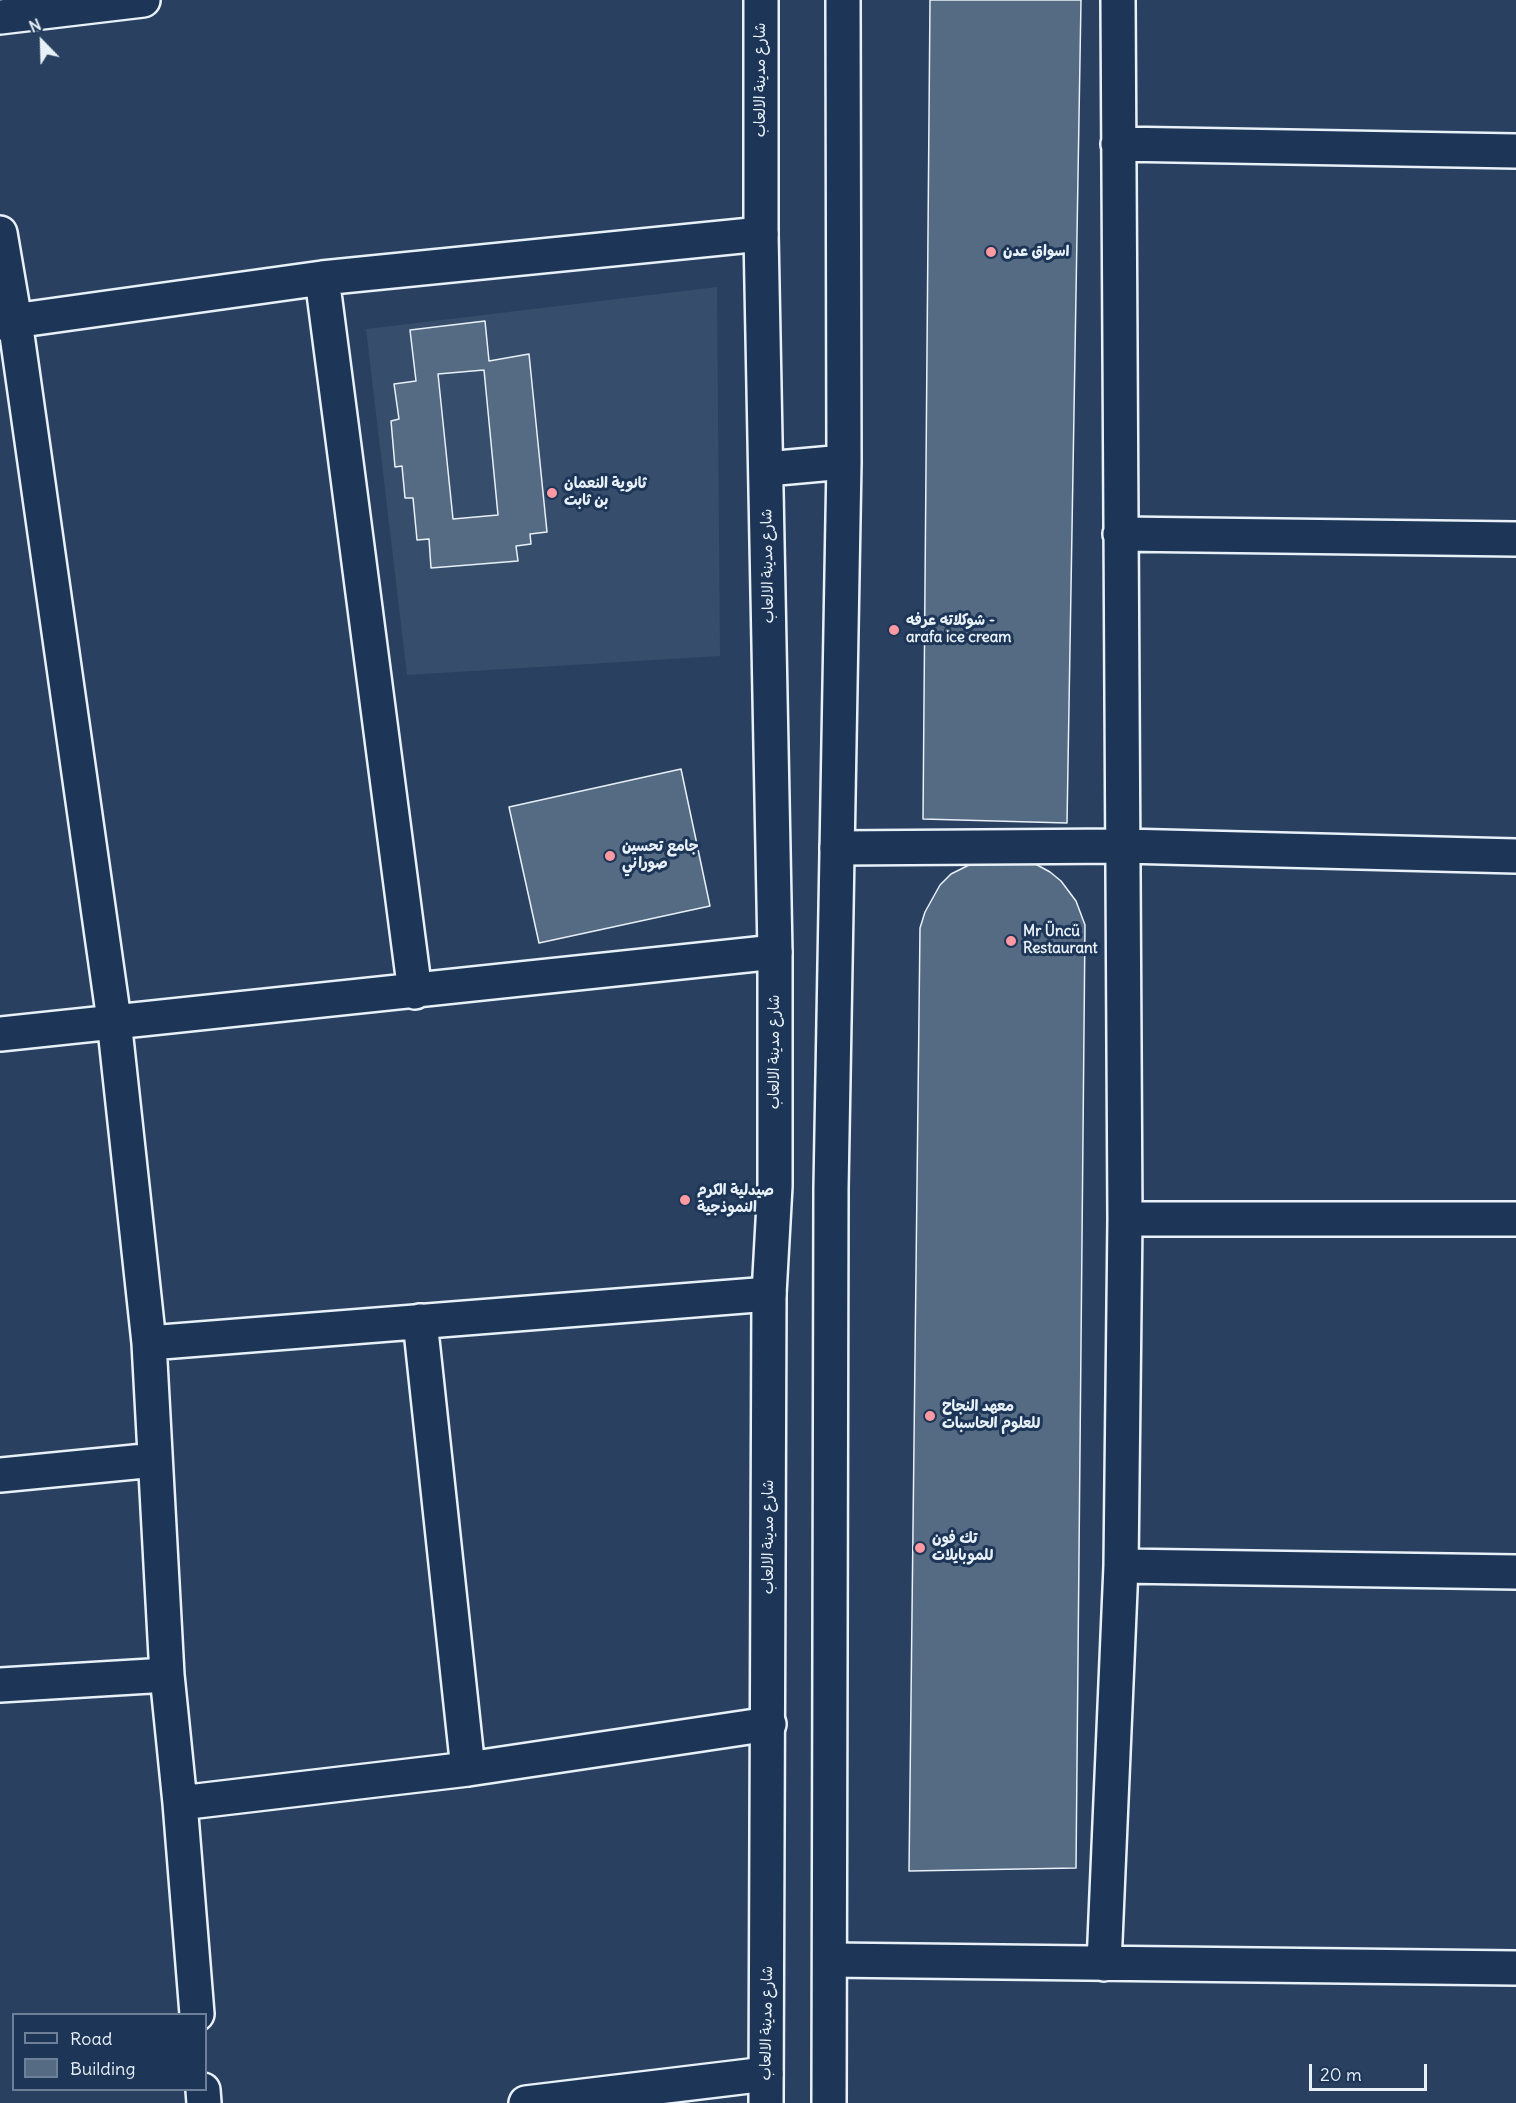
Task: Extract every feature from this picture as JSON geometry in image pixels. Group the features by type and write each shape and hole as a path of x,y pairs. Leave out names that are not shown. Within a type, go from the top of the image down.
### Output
{"street":[{"path":"0,17 143,0"},
{"name":"شارع مدينة الالعاب","path":"761,0 761,234 775,952 775,1186 769,1294 766,2088"},
{"path":"829,2103 831,1188 844,462 843,0"},
{"path":"1104,1964 1121,1566 1125,1219 1118,0"},
{"path":"1118,144 1516,151"},
{"path":"0,233 8,322 114,1020 149,1342 167,1675 197,2013"},
{"path":"8,322 322,278 761,234"},
{"path":"322,278 415,992"},
{"path":"767,469 844,462"},
{"path":"1120,534 1516,539"},
{"path":"837,848 1124,846 1516,856"},
{"path":"0,1034 114,1020 415,992 775,952"},
{"path":"1125,1219 1516,1219"},
{"path":"149,1342 769,1294"},
{"path":"420,1321 468,1768"},
{"path":"0,1475 155,1460"},
{"path":"1121,1566 1516,1572"},
{"path":"0,1684 167,1675"},
{"path":"180,1803 468,1768 769,1724"},
{"path":"830,1960 1516,1968"},
{"path":"526,2103 766,2088"}],"shaded area":[{"name":"ثانوية النعمان بن ثابت","path":"717,287 720,656 407,675 366,329"}],"building":[{"path":"930,0 1081,0 1067,823 923,819"},
{"path":"485,321 489,361 529,354 547,532 530,534 531,544 516,546 518,561 431,568 429,539 417,540 413,498 405,498 402,466 395,467 391,421 399,419 394,384 416,381 410,330","holes":["484,370 498,515 453,519 438,374"]},
{"name":"جامع تحسين صوراني","path":"681,769 710,906 539,943 509,807"},
{"path":"981,859 1030,861 1050,872 1061,881 1076,901 1085,925 1076,1868 909,1871 920,928 925,912 940,885 951,874"}],"place":[{"name":"اسواق عدن","path":"991,252"},
{"name":"ثانوية النعمان بن ثابت","path":"552,493"},
{"name":"شوكلاته عرفه - arafa ice cream","path":"894,630"},
{"name":"جامع تحسين صوراني","path":"610,856"},
{"name":"Mr Üncü Restaurant","path":"1011,941"},
{"name":"صيدلية الكرم النموذجية","path":"685,1200"},
{"name":"معهد النجاح للعلوم الحاسبات","path":"930,1416"},
{"name":"تك فون للموبايلات","path":"920,1548"}]}
